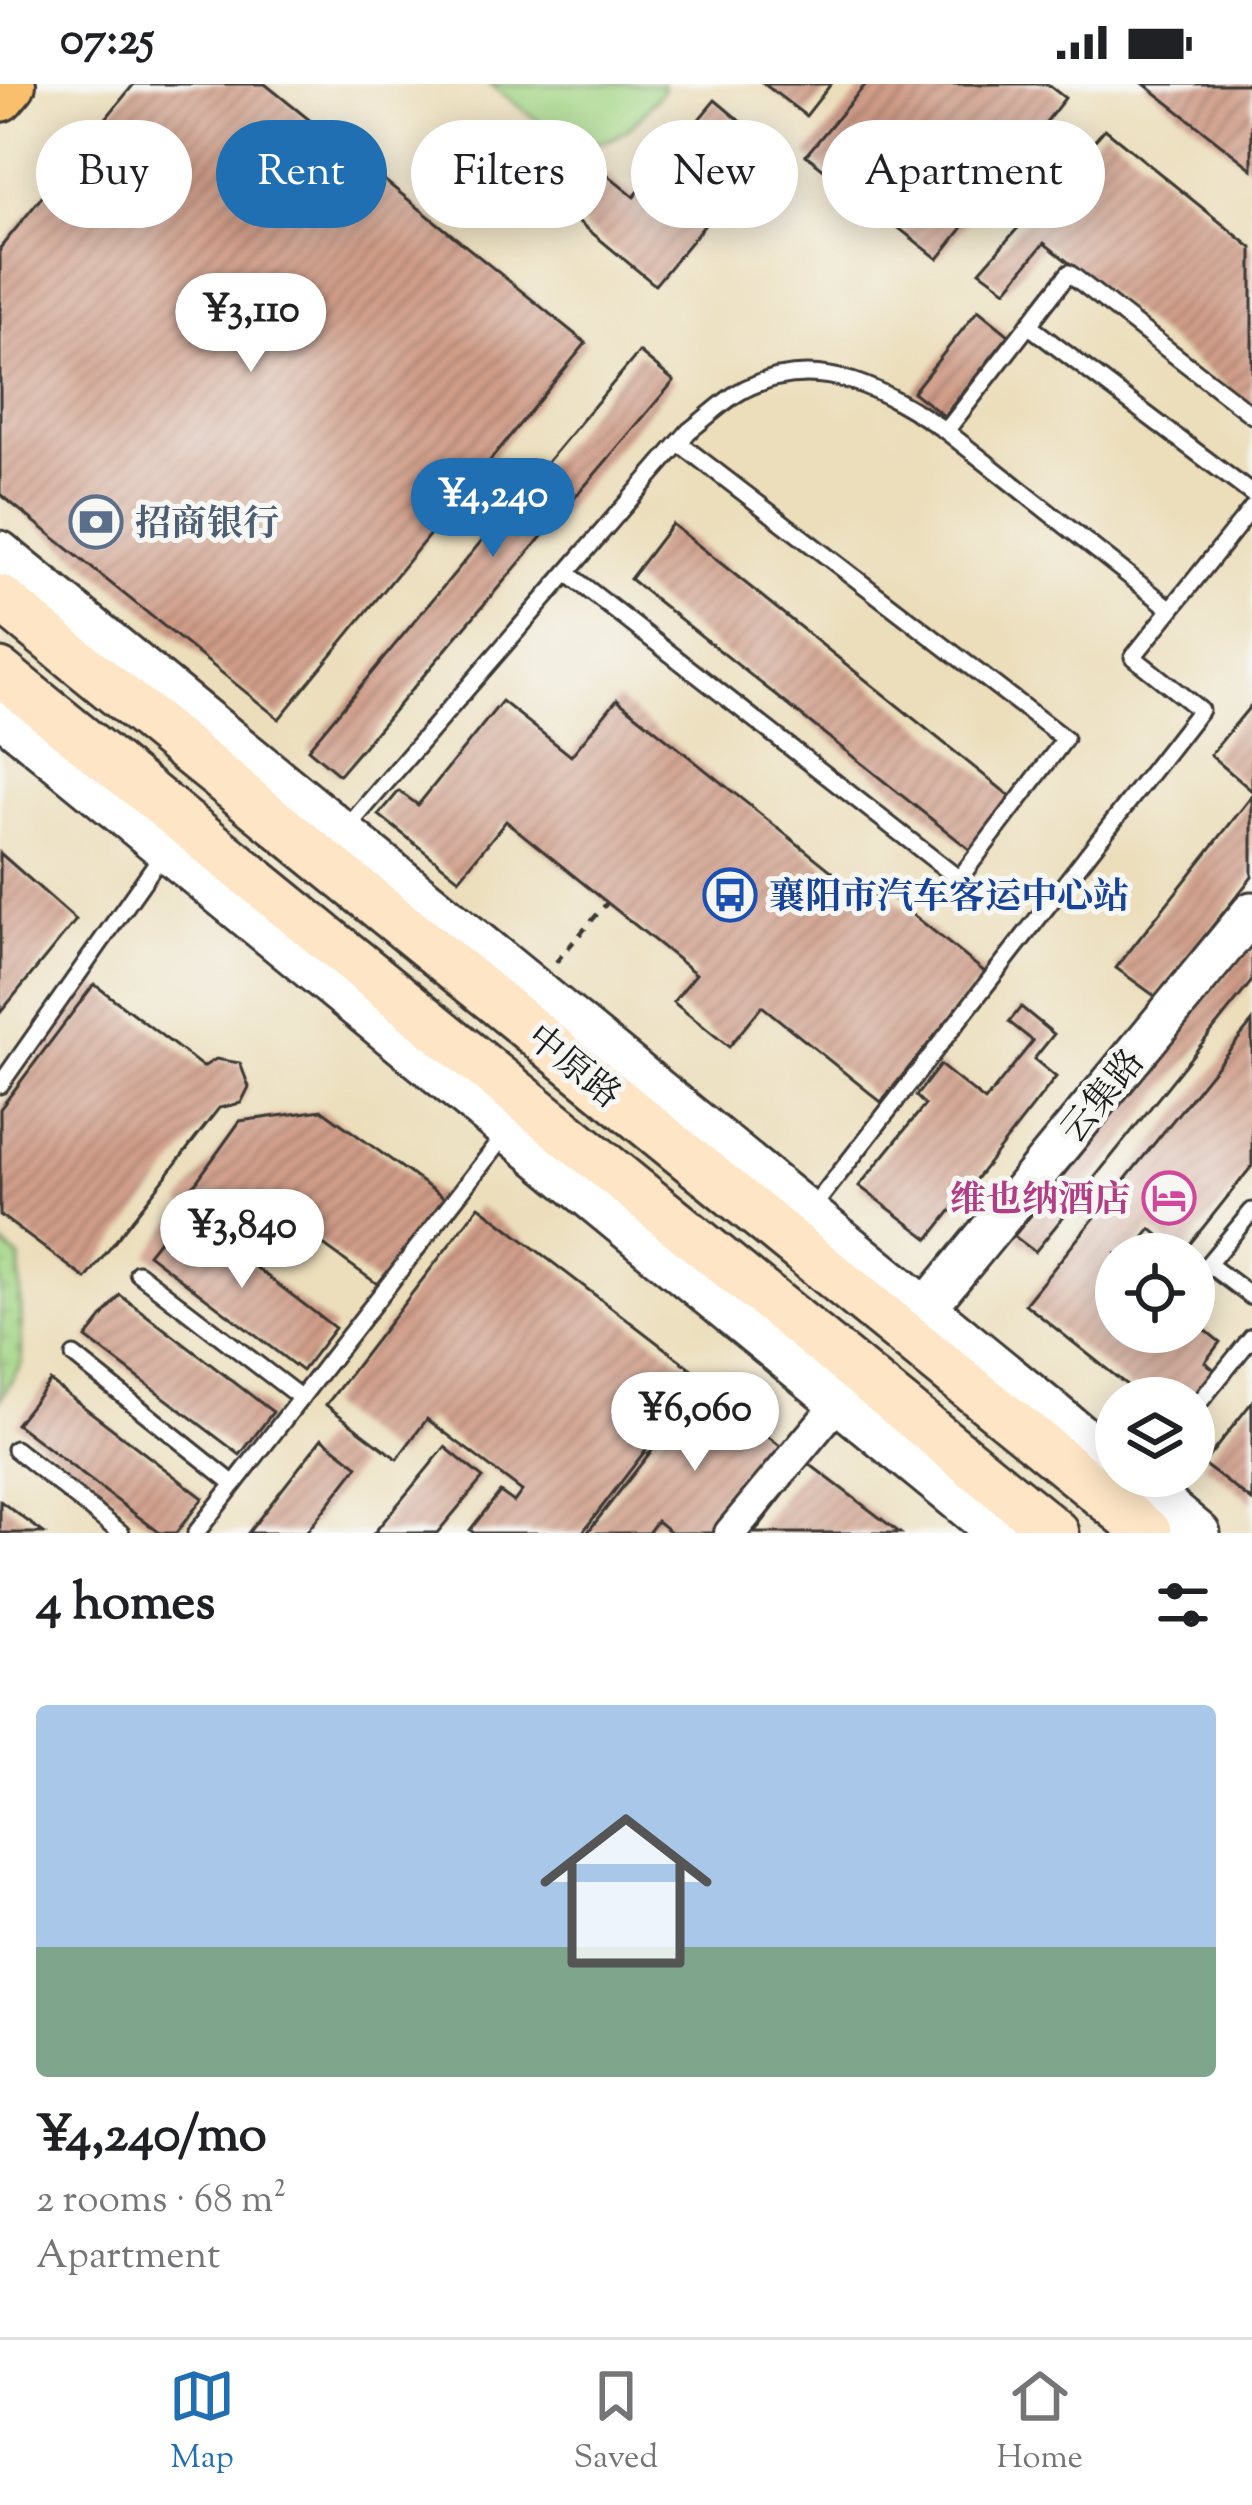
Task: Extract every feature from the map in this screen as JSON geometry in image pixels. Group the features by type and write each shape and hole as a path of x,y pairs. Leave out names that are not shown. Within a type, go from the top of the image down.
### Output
{"main road":[{"path":"0,97 11,84"},
{"name":"中原路","path":"0,598 1095,1460"},
{"name":"中原路","path":"0,672 849,1389 1056,1533"}],"street":[{"path":"0,551 810,1211 916,1320"},
{"path":"0,715 507,1132 849,1389 997,1533"},
{"name":"云集路","path":"916,1320 1252,912"},
{"path":"730,1533 849,1389"},
{"path":"1144,1497 1200,1533"}],"lane":[{"path":"946,431 1069,273 1252,415"},
{"path":"1028,325 1252,494"},
{"path":"344,831 680,443 747,387 788,375 838,374 893,396 946,431 1171,609"},
{"path":"567,573 959,878 1064,740 680,443"},
{"path":"810,1211 1200,710 1133,657 1252,508"},
{"path":"0,1085 165,850"},
{"path":"196,1533 507,1132"},
{"path":"1252,1210 1208,1264 1252,1297"},
{"path":"139,1273 301,1397"},
{"path":"1215,1383 1252,1337"},
{"path":"74,1356 234,1484"},
{"path":"15,1449 121,1533"}],"green space":[{"path":"489,84 663,84 639,118 607,140 607,120 537,120"},
{"path":"0,1242 20,1259 22,1363 0,1400"}],"building":[{"path":"134,84 265,84 310,120 216,120 216,228 387,228 387,182 411,202 411,228 443,228 586,343 279,719 0,494 0,248 36,204 36,228 192,228 192,120 105,120"},
{"path":"764,84 831,84 806,116"},
{"path":"866,84 1047,84 1065,98 1048,120 836,120"},
{"path":"1144,84 1252,84 1252,169"},
{"path":"715,100 739,120 698,120"},
{"path":"1105,129 1252,248 1252,407 1044,243 1006,290 980,271 1018,228 1105,228"},
{"path":"822,136 822,168 806,155"},
{"path":"607,175 631,195 631,228 702,228 655,285 586,228 607,228"},
{"path":"899,228 962,228 938,259"},
{"path":"978,310 1009,335 944,416 913,392"},
{"path":"639,352 674,381 339,775 308,749"},
{"path":"672,524 1016,801 974,853 630,579"},
{"name":"襄阳市汽车客运中心站","path":"617,699 870,902 881,889 986,973 881,1102 762,1006 729,1047 673,1002 696,974 506,821 459,879 379,815 399,791 418,805 502,701 571,756"},
{"path":"1252,704 1252,791 1210,755"},
{"path":"1252,796 1252,877 1156,997 1116,968"},
{"path":"0,853 76,920 0,1013"},
{"path":"1252,941 1252,981 1035,1252 1014,1236"},
{"path":"94,984 203,1067 216,1059 240,1063 249,1087 241,1103 219,1108 86,1279 0,1215 0,1109"},
{"path":"1021,1007 1054,1034 1034,1059 1056,1077 929,1239 859,1186 925,1105 916,1096 940,1065 985,1101 1033,1041 1009,1022"},
{"name":"维也纳酒店","path":"1252,1022 1252,1166 1199,1233 1151,1229 1148,1233 1095,1233 1095,1353 1212,1353 1205,1362 1221,1375 1215,1380 1117,1377 1025,1304"},
{"path":"322,1110 444,1198 380,1286 261,1200 233,1240 181,1203 240,1121"},
{"path":"479,1206 702,1377 582,1533 474,1533 470,1530 500,1492 514,1502 522,1491 427,1419 397,1459 326,1405"},
{"path":"182,1211 335,1328 302,1371 148,1254"},
{"path":"120,1295 273,1412 240,1455 86,1338"},
{"path":"50,1381 203,1498 176,1533 160,1533 16,1424"},
{"path":"702,1386 788,1452 724,1533 672,1533 657,1521 648,1533 587,1533"},
{"path":"1252,1402 1252,1501 1215,1473 1215,1449"},
{"path":"322,1438 358,1466 306,1533 248,1533"},
{"path":"445,1447 483,1478 437,1533 374,1533"},
{"path":"808,1463 900,1533 754,1533"},
{"path":"0,1501 44,1533 0,1533"}],"place":[{"name":"招商银行","path":"96,522"},
{"name":"襄阳市汽车客运中心站","path":"730,895"},
{"name":"维也纳酒店","path":"1169,1198"}]}
